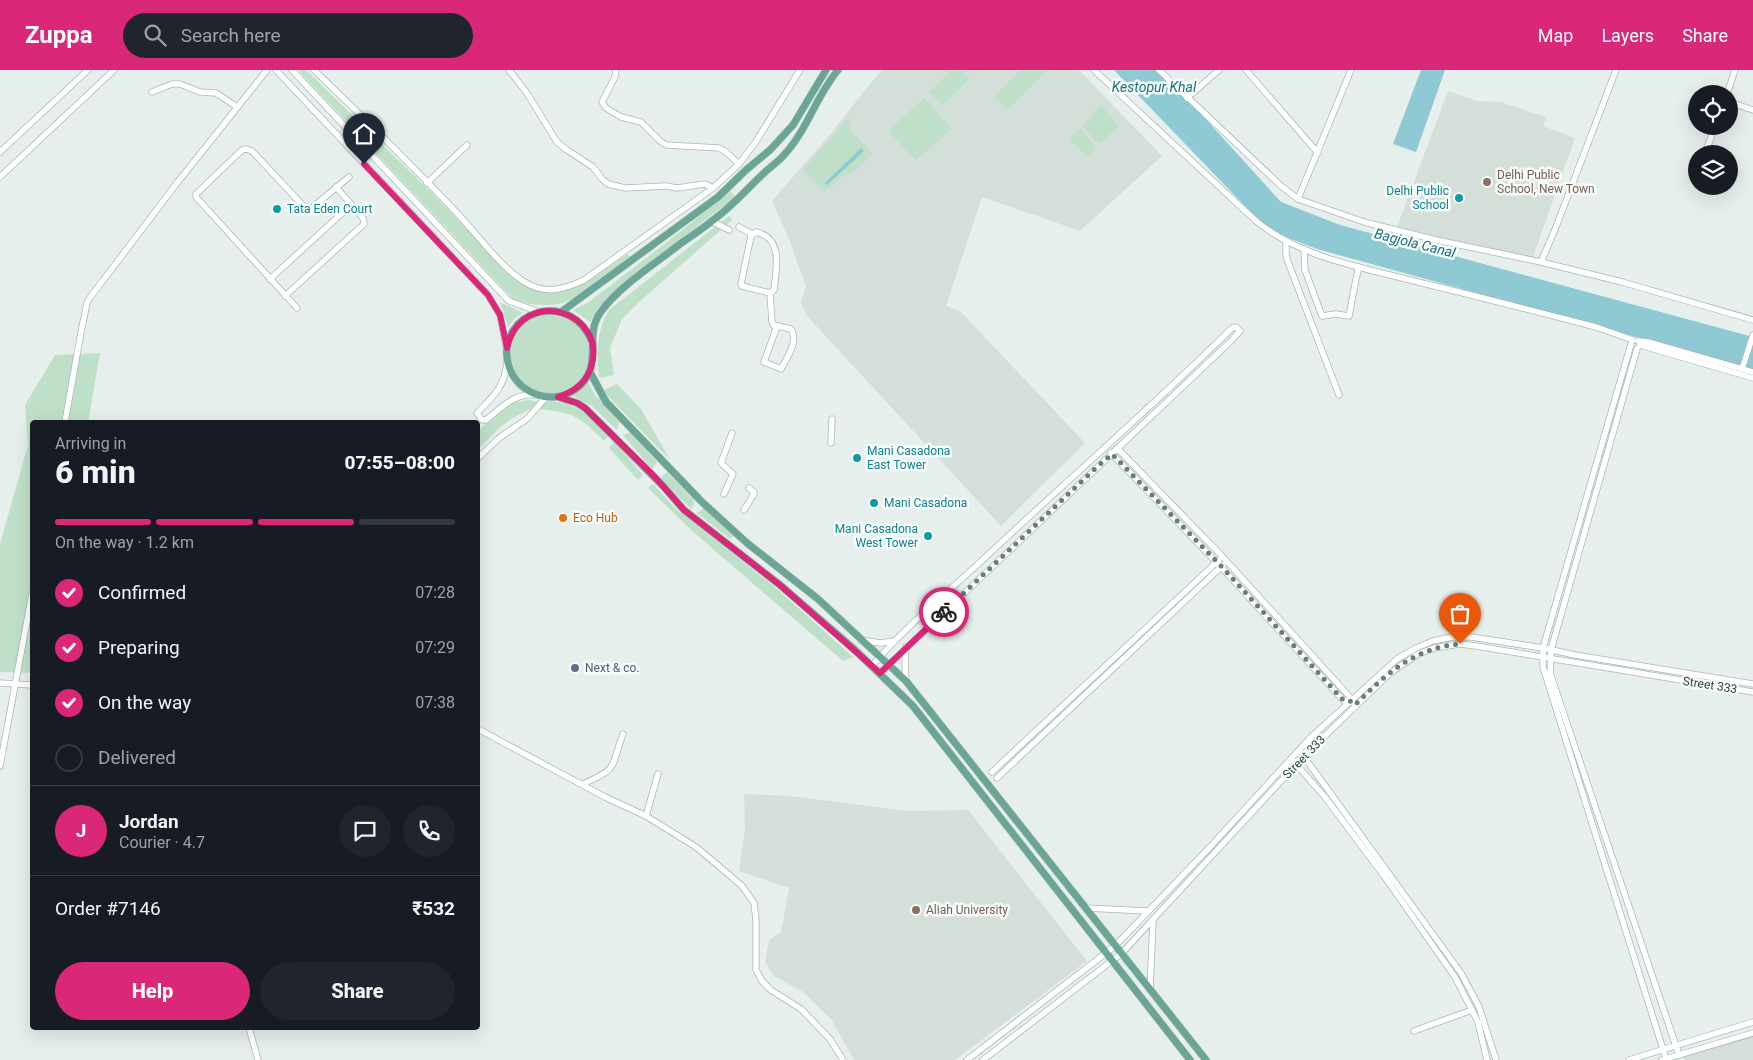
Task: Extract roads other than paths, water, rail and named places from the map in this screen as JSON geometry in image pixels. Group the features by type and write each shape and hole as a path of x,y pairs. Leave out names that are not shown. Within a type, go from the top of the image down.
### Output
{"main road":[{"path":"561,312 718,197 770,150 793,125 826,70"},
{"path":"558,397 577,388 590,372 594,354 594,325 599,313 612,299 655,263 712,221 784,156 820,94 838,70"},
{"path":"593,344 588,333 572,316 561,312 539,312 529,316 509,338 507,362 516,382 535,395 558,397 577,403 585,408 654,476 684,510 780,585 880,673 913,706 1190,1060"},
{"path":"590,372 606,402 702,502 747,542 818,599 906,681 1206,1060"}],"street":[{"path":"0,152 88,70"},
{"path":"0,177 114,70"},
{"path":"65,420 82,325 90,298 177,182 267,70"},
{"path":"276,70 488,295 500,315 507,348"},
{"path":"292,70 509,301 539,312"},
{"path":"314,70 428,184 504,264 523,281 549,290 566,288 584,280 712,188 739,164 755,143 800,70"},
{"path":"509,70 527,93 558,142 593,167 602,180 608,184 626,188 666,186 676,188 705,184 712,188"},
{"path":"616,70 615,77 602,102 606,108 625,119 641,122 660,141 666,144 719,148 739,164"},
{"path":"1094,70 1256,221 1286,241 1304,249 1360,267 1596,327 1636,344 1753,378"},
{"path":"1159,70 1281,186 1298,199 1364,222 1488,253 1541,262 1622,282 1753,320"},
{"path":"1188,98 1219,70"},
{"path":"1246,70 1318,152"},
{"path":"1298,199 1351,70"},
{"path":"1541,262 1616,70"},
{"path":"1730,85 1736,70"},
{"path":"152,92 172,84 180,84 200,92 216,93 238,107"},
{"path":"1738,105 1753,110"},
{"path":"428,184 467,144"},
{"path":"297,308 196,197 198,192 242,150 246,149 252,151 310,211 349,177"},
{"path":"285,296 362,226 363,218 336,188"},
{"path":"270,279 351,205"},
{"path":"712,221 729,230"},
{"path":"739,227 750,233 751,236"},
{"path":"770,293 742,286 741,284 751,236 756,232 764,233 771,241 777,255 774,290 770,293 772,322 776,329 764,362 781,369 794,343 794,332 791,329 774,325"},
{"path":"1286,241 1288,262 1339,395"},
{"path":"630,248 636,258"},
{"path":"1304,249 1305,270 1322,316 1336,314 1349,316 1360,267"},
{"path":"872,666 879,656 896,640 1112,442 1232,328 1238,328 1239,333 1119,449 1091,472 880,673"},
{"path":"1742,369 1753,335"},
{"path":"1636,344 1648,342 1753,372"},
{"path":"1636,344 1543,648 1543,667 1663,1050 1664,1059 1753,1033"},
{"path":"1636,344 1551,650 1550,673 1679,1055"},
{"path":"507,362 503,383 491,400 477,413 478,417 486,420 515,397 526,394 535,395"},
{"path":"480,456 499,438 528,418 546,397"},
{"path":"831,443 832,419"},
{"path":"724,494 733,474 721,462 732,433"},
{"path":"1112,442 1222,556 1353,701"},
{"path":"1106,447 1222,567 1344,701 1353,701"},
{"path":"744,510 754,494 749,488"},
{"path":"992,772 1222,556"},
{"path":"997,778 1226,562"},
{"path":"0,766 30,605"},
{"name":"Street 333","path":"983,1060 1122,953 1372,681 1397,659 1416,648 1433,641 1452,637 1471,637 1753,684"},
{"path":"861,640 881,643 896,640"},
{"name":"Street 333","path":"967,1060 993,1038 1115,946 1210,847 1310,738 1353,701 1405,662 1434,648 1450,645 1476,646 1753,692"},
{"path":"906,647 906,681"},
{"path":"0,683 30,685"},
{"path":"480,730 646,816 680,836 706,854 742,886 756,909 756,970 762,981 771,990 800,1009 830,1039 843,1060"},
{"path":"585,785 612,768 623,734"},
{"path":"1299,751 1461,973 1479,1008 1496,1060"},
{"path":"1292,758 1384,876 1455,977 1478,1022 1488,1060"},
{"path":"646,816 658,774"},
{"path":"1085,908 1148,911"},
{"path":"1150,991 1153,920"},
{"path":"1414,1031 1472,1010"},
{"path":"1629,1060 1753,1022"},
{"path":"250,1030 258,1060"}],"water":[{"name":"Kestopur Khal","path":"1114,70 1161,70 1281,202 1340,225 1753,337 1753,369 1317,249 1268,230"},
{"path":"1421,70 1445,70 1416,152 1393,144"},
{"path":"861,148 864,151 827,185 825,183"}],"place":[{"name":"Delhi Public School, New Town","path":"1487,182"},
{"name":"Delhi Public School","path":"1459,198"},
{"name":"Tata Eden Court","path":"277,209"},
{"name":"Mani Casadona East Tower","path":"857,458"},
{"name":"Mani Casadona","path":"874,503"},
{"name":"Eco Hub","path":"563,518"},
{"name":"Mani Casadona West Tower","path":"928,536"},
{"name":"Next & co.","path":"575,668"},
{"name":"Aliah University","path":"916,910"}],"water label":[{"name":"Bagjola Canal","path":"1415,243"}]}
